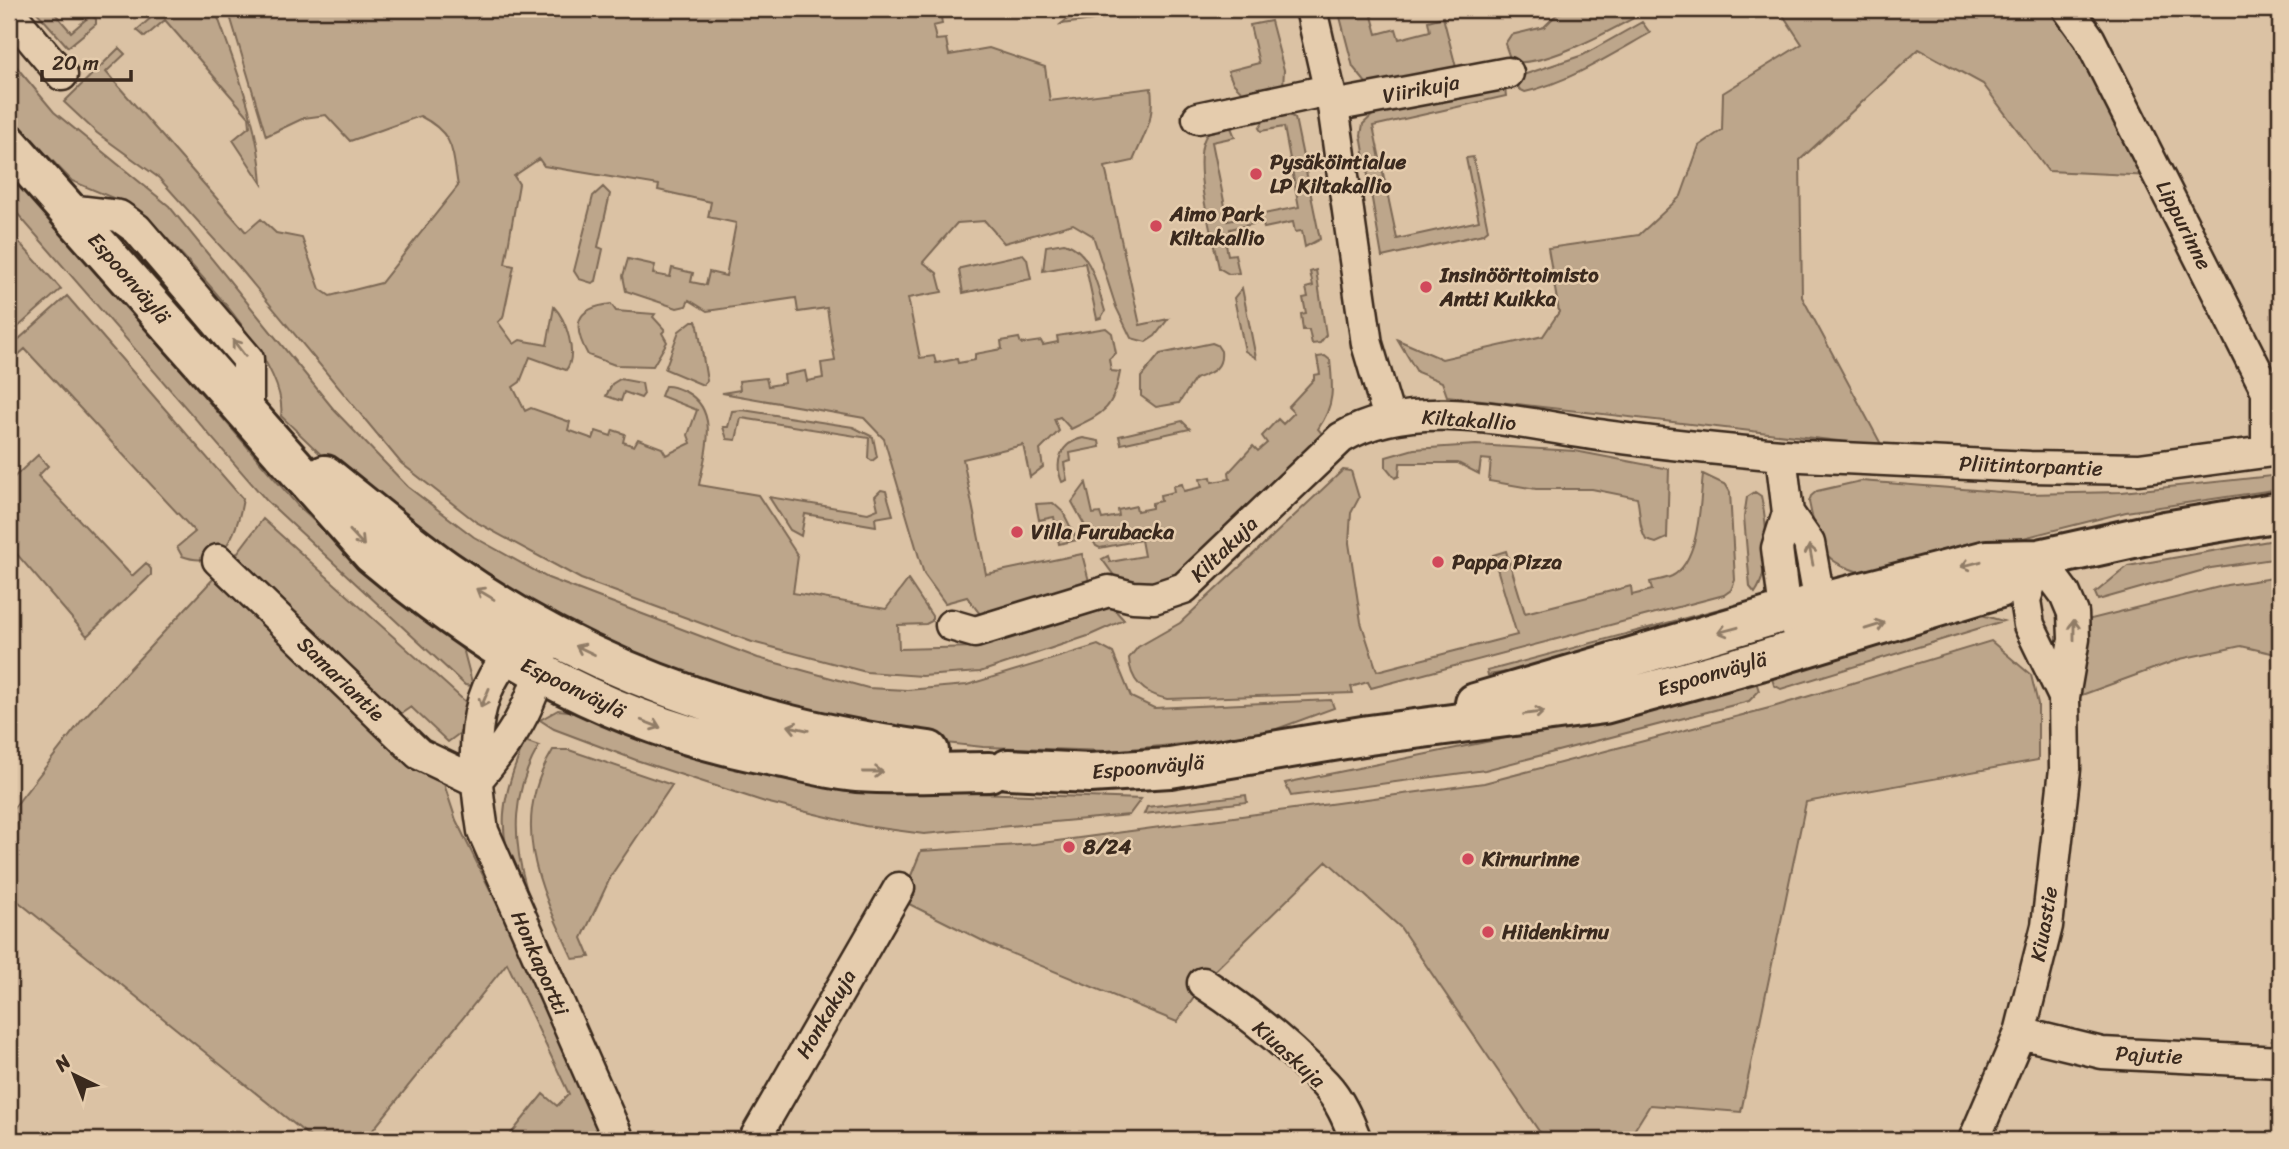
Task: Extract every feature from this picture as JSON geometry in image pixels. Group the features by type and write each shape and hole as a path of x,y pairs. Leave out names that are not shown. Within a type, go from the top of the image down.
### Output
{"main road":[{"name":"Espoonväylä","path":"9,144 372,554 424,597 506,655 622,713 682,736 743,751 856,772 995,766"},
{"name":"Espoonväylä","path":"248,413 448,571 544,629 696,699 757,719 863,743 995,766 1090,773 1170,768 1369,735 1604,704 1810,646 2000,588 2039,559"},
{"name":"Espoonväylä","path":"1369,735 1802,608 1987,560 2039,559 2165,531 2280,512"}],"street":[{"path":"1311,9 1331,98 1367,344 1389,418"},
{"name":"Lippurinne","path":"2068,9 2090,38 2267,391 2274,451"},
{"path":"9,12 62,75"},
{"name":"Viirikuja","path":"1331,98 1508,73"},
{"path":"1198,118 1331,98"},
{"name":"Kiltakallio","path":"1389,418 1439,415 1694,448 1781,455"},
{"name":"Kiltakuja","path":"951,625 975,632 1109,592 1133,597 1154,597 1184,588 1340,438 1361,426 1389,418"},
{"name":"Pliitintorpantie","path":"1781,455 2030,467 2138,469 2274,451"},
{"path":"1781,455 1788,513 1809,543 1802,608 1810,646"},
{"name":"Kiuastie","path":"2039,559 2025,600 2029,625 2064,697"},
{"name":"Kiuastie","path":"1974,1140 2020,1032 2047,926 2065,769 2064,697 2074,639 2073,613 2065,594 2039,559"},
{"name":"Samariantie","path":"218,560 419,754 476,781"},
{"path":"476,781 510,741 540,674 544,629"},
{"name":"Honkaportti","path":"544,629 506,655 482,701 476,729 476,781 482,831 619,1140"},
{"name":"Honkakuja","path":"754,1140 899,888"},
{"name":"Kiuaskuja","path":"1203,983 1263,1030 1326,1085 1346,1114 1356,1140"},
{"name":"Pajutie","path":"2020,1032 2102,1053 2280,1062"}],"shaded area":[{"path":"34,9 51,9 71,32 91,15 96,19 96,24 68,47"},
{"path":"161,9 215,9 251,117 262,184 233,140 250,126 249,117 165,20 145,37 137,30"},
{"path":"228,9 940,9 942,24 933,26 936,40 946,39 949,55 989,48 1045,67 1050,101 1151,88 1150,118 1133,161 1105,167 1140,325 1168,319 1155,336 1146,342 1131,338 1116,307 1093,236 1073,224 1004,243 985,221 957,223 923,262 937,273 942,292 908,298 920,358 934,356 936,363 957,359 958,363 975,360 975,354 1002,349 1001,341 1019,338 1021,344 1041,341 1043,345 1058,342 1057,336 1106,328 1112,333 1116,353 1109,359 1111,371 1120,372 1110,403 1092,419 1071,429 1060,417 1054,419 1059,431 1040,450 1043,467 1030,477 1023,445 963,459 986,574 1082,554 1090,585 986,622 967,597 945,603 924,574 884,439 864,418 722,393 740,390 739,381 766,378 768,386 785,383 784,375 805,371 807,381 823,378 821,363 835,361 827,308 798,312 796,298 707,311 689,300 686,306 677,308 626,291 623,276 628,259 655,265 653,274 670,277 672,268 693,273 691,282 706,285 709,272 726,276 736,223 708,217 711,202 658,190 659,185 544,166 539,159 514,176 519,184 505,264 514,266 503,318 498,322 514,344 520,340 547,345 554,307 558,313 566,328 571,347 566,370 530,357 520,382 513,387 525,411 531,408 570,422 568,430 593,439 596,431 611,436 613,430 625,434 623,442 634,446 638,439 662,448 666,455 691,443 688,435 697,410 661,396 665,386 686,392 697,400 704,410 708,434 699,485 758,495 798,556 793,593 886,609 908,580 932,616 932,621 926,624 898,625 899,649 976,647 1103,605 1113,608 1124,620 1088,636 980,672 922,676 866,672 752,642 581,579 476,522 401,463 239,267 159,178 97,133 64,102 119,48 125,54 106,72 246,232 261,219 276,233 302,238 320,289 330,296 381,283 458,186 450,144 440,129 420,116 350,141 326,115 304,118 266,136"},
{"path":"1182,9 1061,24 1078,11"},
{"path":"1338,9 1370,9 1377,34 1396,29 1399,39 1430,31 1428,21 1443,17 1458,75 1370,88 1353,67"},
{"path":"1571,9 1650,9 1561,53 1525,62 1511,61 1505,44 1511,35 1544,27 1557,14"},
{"path":"1779,9 2059,9 2151,176 2048,171 1983,84 1919,49 1800,160 1802,297 1882,446 1447,396 1442,382 1417,372 1398,340 1442,359 1543,336 1559,312 1548,248 1639,235 1681,196 1699,146 1722,130 1723,93 1802,44"},
{"path":"1271,21 1284,70 1283,87 1244,94 1233,83 1228,71 1259,63 1250,25"},
{"path":"1642,22 1650,33 1605,59 1558,82 1525,92 1519,89 1517,77 1583,55"},
{"path":"9,58 54,112 169,206 335,411 408,487 474,537 548,578 758,658 868,688 907,690 967,685 1098,645 1113,653 1131,697 1154,708 1331,700 1334,708 1255,737 1109,751 983,747 860,734 737,702 493,588 340,473 281,416 279,393 252,339 184,256 135,207 72,181 9,116"},
{"path":"1504,81 1506,96 1373,126 1397,239 1479,221 1466,158 1473,157 1488,230 1483,234 1382,257 1361,135 1363,124 1380,108"},
{"path":"1289,115 1295,118 1320,239 1305,247 1302,231 1295,232 1293,222 1264,228 1262,222 1230,229 1232,238 1225,240 1228,255 1235,254 1239,273 1229,274 1219,268 1207,217 1201,173 1201,153 1205,138 1213,129 1230,125 1235,137 1212,142 1228,221 1299,207 1284,127 1261,131 1259,128 1265,119"},
{"path":"9,170 299,507 362,566 455,640 464,652 473,686 465,685 266,500 9,204"},
{"path":"603,187 610,194 598,247 603,249 596,281 592,283 579,279 574,271 593,196"},
{"path":"9,231 61,289 9,335"},
{"path":"1064,243 1081,253 1092,271 1105,311 1101,318 1097,319 1085,263 1043,271 1046,246"},
{"path":"1023,254 1027,259 1031,279 963,293 959,270 961,268"},
{"path":"1316,270 1326,335 1320,343 1312,344 1309,330 1303,330 1301,314 1306,313 1303,298 1308,297 1306,288 1313,286 1310,272"},
{"path":"1242,288 1256,358 1245,351 1234,298"},
{"path":"67,296 243,499 232,536 218,554 196,559 182,556 177,547 195,532 25,349 9,363 9,348"},
{"path":"611,304 616,311 655,314 653,317 665,330 662,333 667,342 653,366 615,365 588,355 578,327 580,320 583,314 590,310"},
{"path":"696,321 698,326 707,381 703,385 665,369 679,331"},
{"path":"1212,343 1221,351 1220,363 1210,373 1195,379 1179,403 1156,407 1141,396 1141,377 1160,354"},
{"path":"1325,356 1330,360 1332,387 1330,404 1318,429 1324,436 1187,567 1154,583 1118,581 1102,559 1108,556 1110,562 1144,556 1141,540 1100,548 1096,546 1072,502 1086,483 1093,514 1100,513 1102,519 1119,516 1118,510 1136,506 1137,511 1152,508 1152,503 1161,501 1160,495 1174,492 1173,486 1182,484 1184,491 1202,487 1200,479 1211,477 1212,482 1230,479 1229,472 1253,446 1258,451 1267,443 1262,436 1278,419 1283,424 1294,413 1288,407 1314,379 1314,375 1320,374 1317,357"},
{"path":"620,379 642,383 644,394 641,398 624,392 621,401 606,396 612,384"},
{"path":"743,410 853,427 873,437 877,457 872,461 868,458 869,438 741,418 736,440 727,439 723,427 728,427 732,411"},
{"path":"1182,421 1190,429 1121,444 1119,436"},
{"path":"1083,438 1099,441 1100,447 1070,453 1071,461 1064,463 1067,480 1062,482 1059,467 1061,454 1069,444"},
{"path":"1476,445 1575,451 1669,469 1667,538 1656,543 1646,540 1637,498 1592,489 1536,489 1489,481 1491,460 1481,459 1479,474 1458,463 1400,463 1399,476 1395,478 1386,467 1386,457 1414,449"},
{"path":"38,455 48,466 38,476 132,576 146,563 151,569 151,575 87,636 9,545 9,482"},
{"path":"1343,470 1351,471 1359,498 1351,513 1349,543 1361,622 1377,671 1517,635 1493,555 1506,551 1525,613 1631,586 1632,595 1652,590 1650,582 1672,576 1688,558 1697,530 1703,474 1726,485 1730,492 1735,580 1731,590 1724,595 1371,688 1368,682 1351,687 1353,693 1167,699 1140,686 1132,674 1129,658 1138,647 1180,623"},
{"path":"2280,475 2280,489 2126,512 1873,576 1843,566 1826,553 1816,534 1809,502 1817,491 1861,481 2026,494 2122,492"},
{"path":"881,490 886,491 893,515 875,518 876,526 805,514 801,536 790,530 769,497 868,513 878,509 875,496"},
{"path":"1755,492 1761,496 1765,519 1766,559 1755,593 1750,587 1744,517 1747,497"},
{"path":"1053,503 1063,512 1077,540 1059,544 1054,517 1039,520 1036,504"},
{"path":"263,519 469,705 460,733 448,742 411,707 396,717 235,556"},
{"path":"2280,539 2280,558 2211,568 2098,600 2095,593 2128,566"},
{"path":"215,577 406,764 444,784 456,820 520,951 604,1140 506,1140 543,1094 557,1106 569,1094 507,963 365,1140 314,1140 9,894 9,814 82,720"},
{"path":"2280,577 2280,655 2241,646 2180,659 2079,696 2083,621 2227,585"},
{"path":"1730,606 1729,618 1557,664 1488,675 1487,671"},
{"path":"1971,612 2003,621 1781,689 1774,685 1769,669"},
{"path":"1991,641 2031,675 2038,704 2038,760 1806,802 1741,1112 1650,1105 1628,1140 1545,1140 1400,927 1327,861 1209,976 1177,1022 991,945 901,900 921,851 1035,844 1484,783 1773,707"},
{"path":"1752,669 1759,691 1749,701 1485,770 1291,796 1285,783 1515,736"},
{"path":"558,710 579,712 919,791 1141,799 1129,815 924,834 865,826 765,802 636,760 554,729 540,720"},
{"path":"525,741 539,746 530,763 519,798 518,850 526,887 521,889 507,850 504,815 510,780"},
{"path":"553,750 569,750 672,785 612,874 582,938 590,957 573,959 540,881 534,856 532,804 540,777"},
{"path":"1246,795 1247,802 1144,814 1147,807"}],"place":[{"name":"Pysäköintialue LP Kiltakallio","path":"1256,174"},
{"name":"Aimo Park Kiltakallio","path":"1156,226"},
{"name":"Insinööritoimisto Antti Kuikka","path":"1426,287"},
{"name":"Villa Furubacka","path":"1017,532"},
{"name":"Pappa Pizza","path":"1438,562"},
{"name":"8/24","path":"1069,847"},
{"name":"Kirnurinne","path":"1468,859"},
{"name":"Hiidenkirnu","path":"1488,932"}]}
